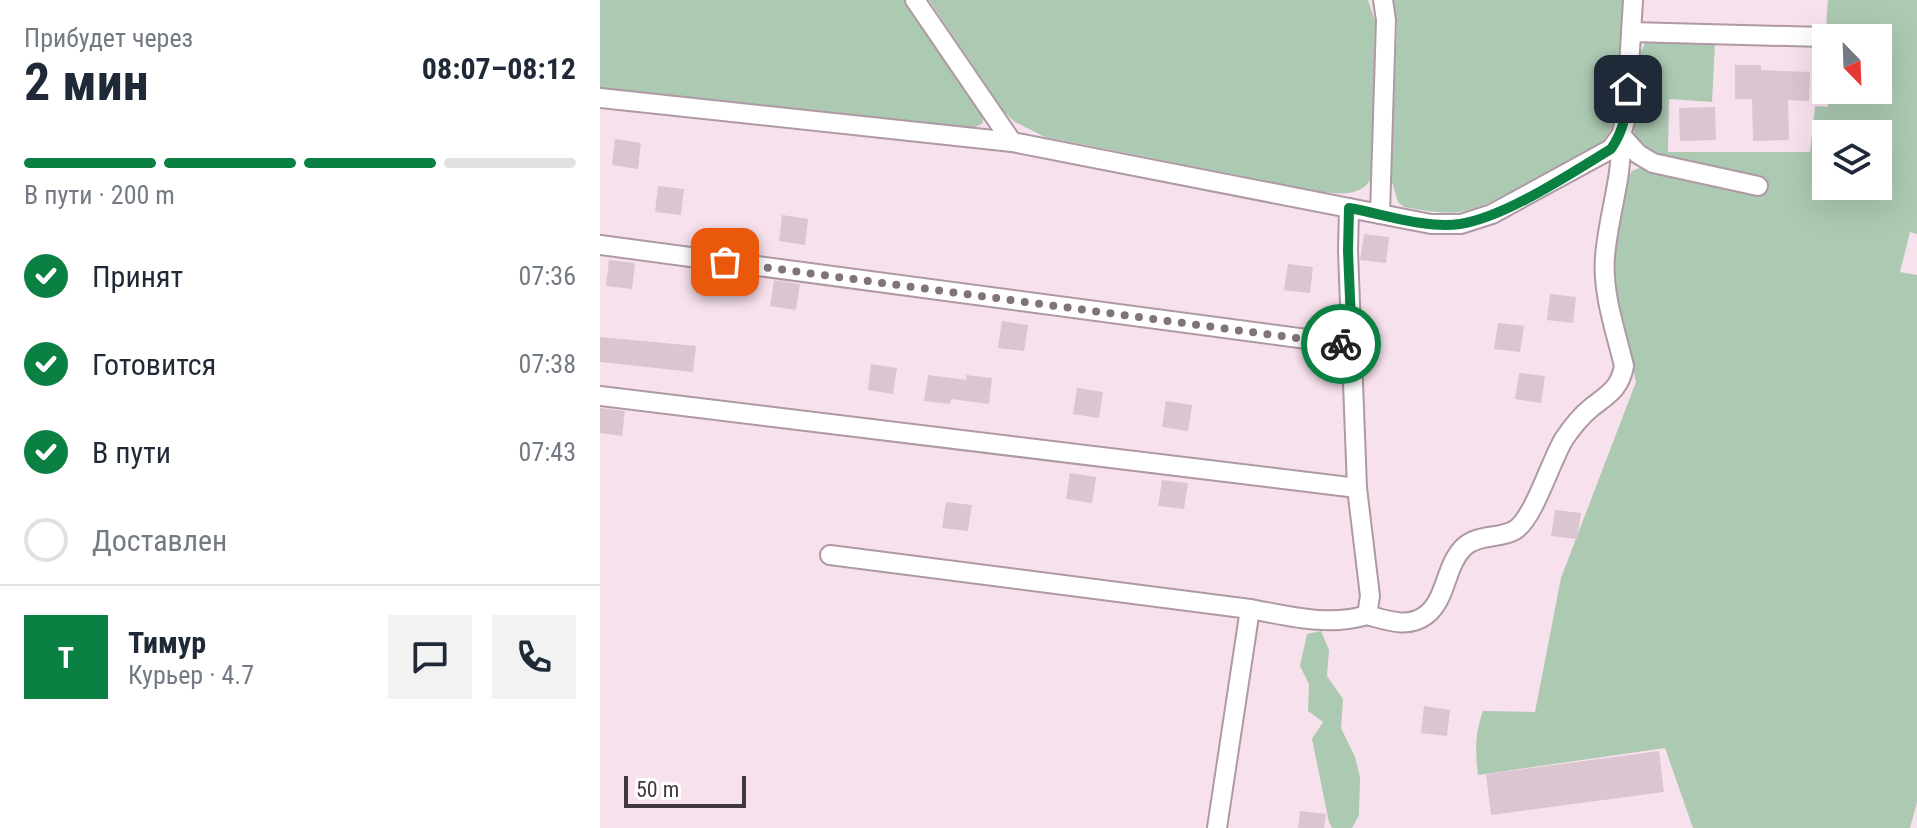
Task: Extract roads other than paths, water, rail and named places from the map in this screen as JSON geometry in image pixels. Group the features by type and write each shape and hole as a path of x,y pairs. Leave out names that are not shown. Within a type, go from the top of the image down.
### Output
{"street":[{"path":"915,0 1012,142"},
{"path":"1380,214 1386,20 1383,0"},
{"path":"830,555 1250,609 1309,620 1351,620 1367,615 1411,622 1425,616 1436,604 1455,559 1465,546 1478,539 1516,529 1527,518 1561,443 1573,425 1590,408 1614,392 1622,378 1624,366 1605,279 1604,258 1622,159 1621,135 1626,117 1633,0"},
{"path":"1631,32 1812,37"},
{"path":"600,98 1012,142 1431,224 1461,224 1492,214 1611,149 1621,135"},
{"path":"1621,135 1638,154 1653,163 1758,186"},
{"path":"1349,208 1357,488 1370,596 1367,615"},
{"path":"600,245 1352,345"},
{"path":"600,396 1357,488"},
{"path":"1217,828 1250,609"}]}
